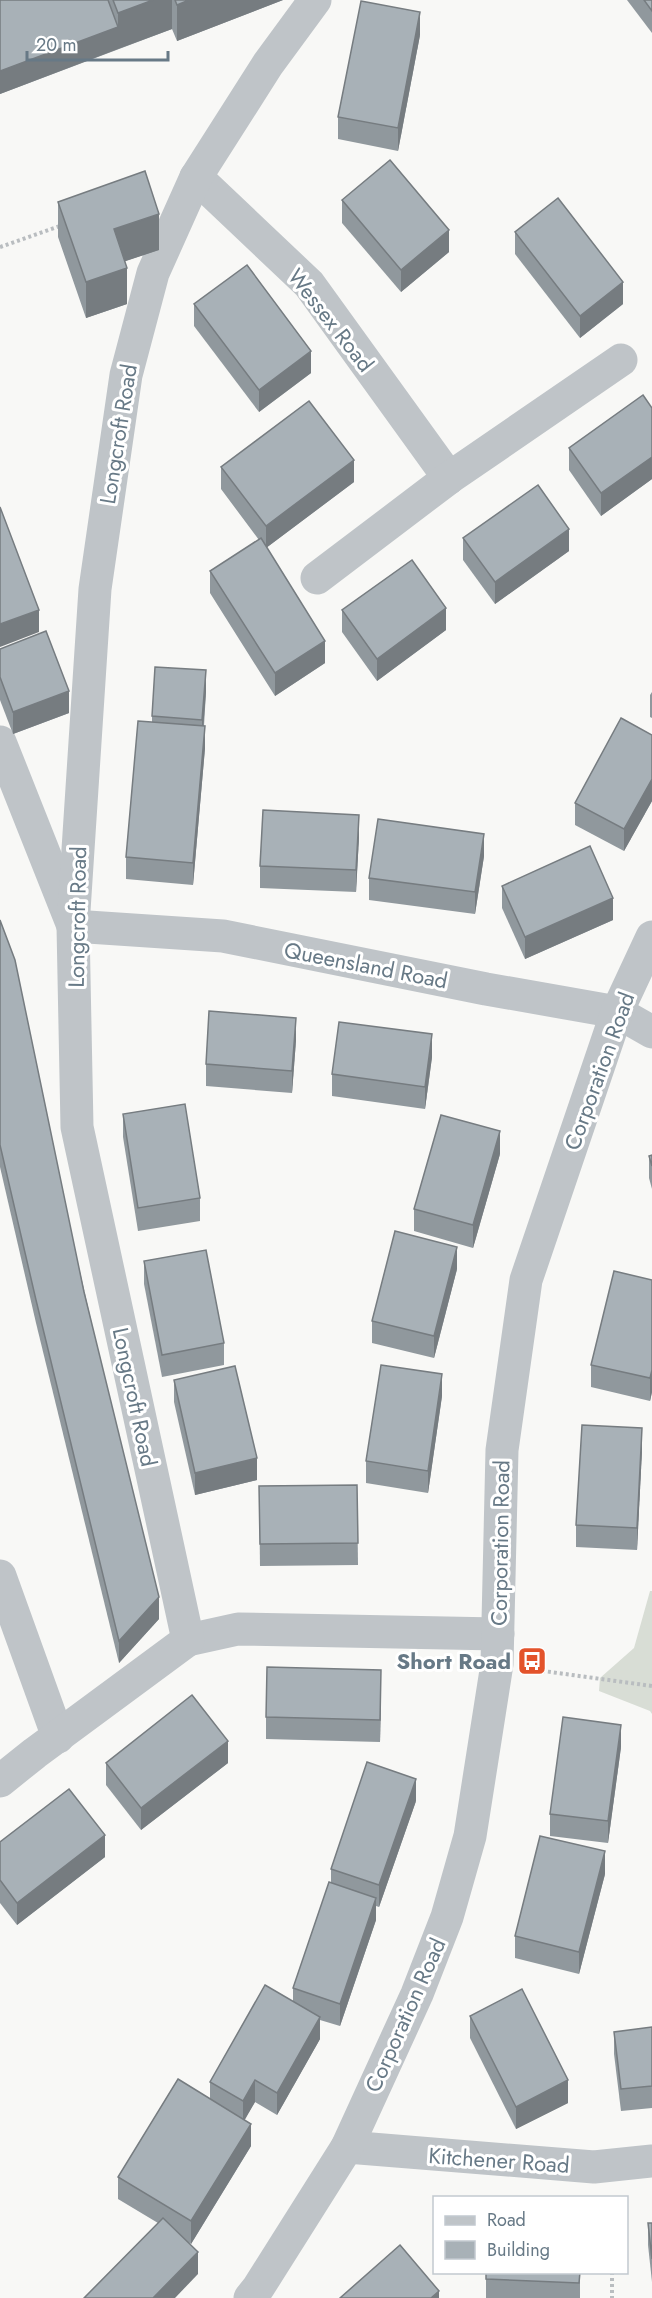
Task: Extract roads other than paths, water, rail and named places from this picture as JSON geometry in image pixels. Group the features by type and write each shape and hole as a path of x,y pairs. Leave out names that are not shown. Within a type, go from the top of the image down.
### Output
{"street":[{"name":"Longcroft Road","path":"188,1640 78,1127 73,926 95,589 126,375 153,273 196,177 268,64 315,0"},
{"name":"Wessex Road","path":"196,177 309,284 449,478"},
{"path":"317,578 449,478 621,360"},
{"path":"0,742 73,926"},
{"name":"Queensland Road","path":"73,926 223,936 486,989 617,1012 652,1032"},
{"name":"Corporation Road","path":"250,2298 347,2146 417,1994 447,1917 470,1836 498,1649 502,1450 526,1280 617,1012 652,937"},
{"path":"0,1576 58,1737"},
{"path":"0,1781 188,1640 238,1629 498,1649"},
{"name":"Kitchener Road","path":"347,2146 594,2167 652,2161"}],"place":[{"name":"Short Road","path":"532,1661"}]}
